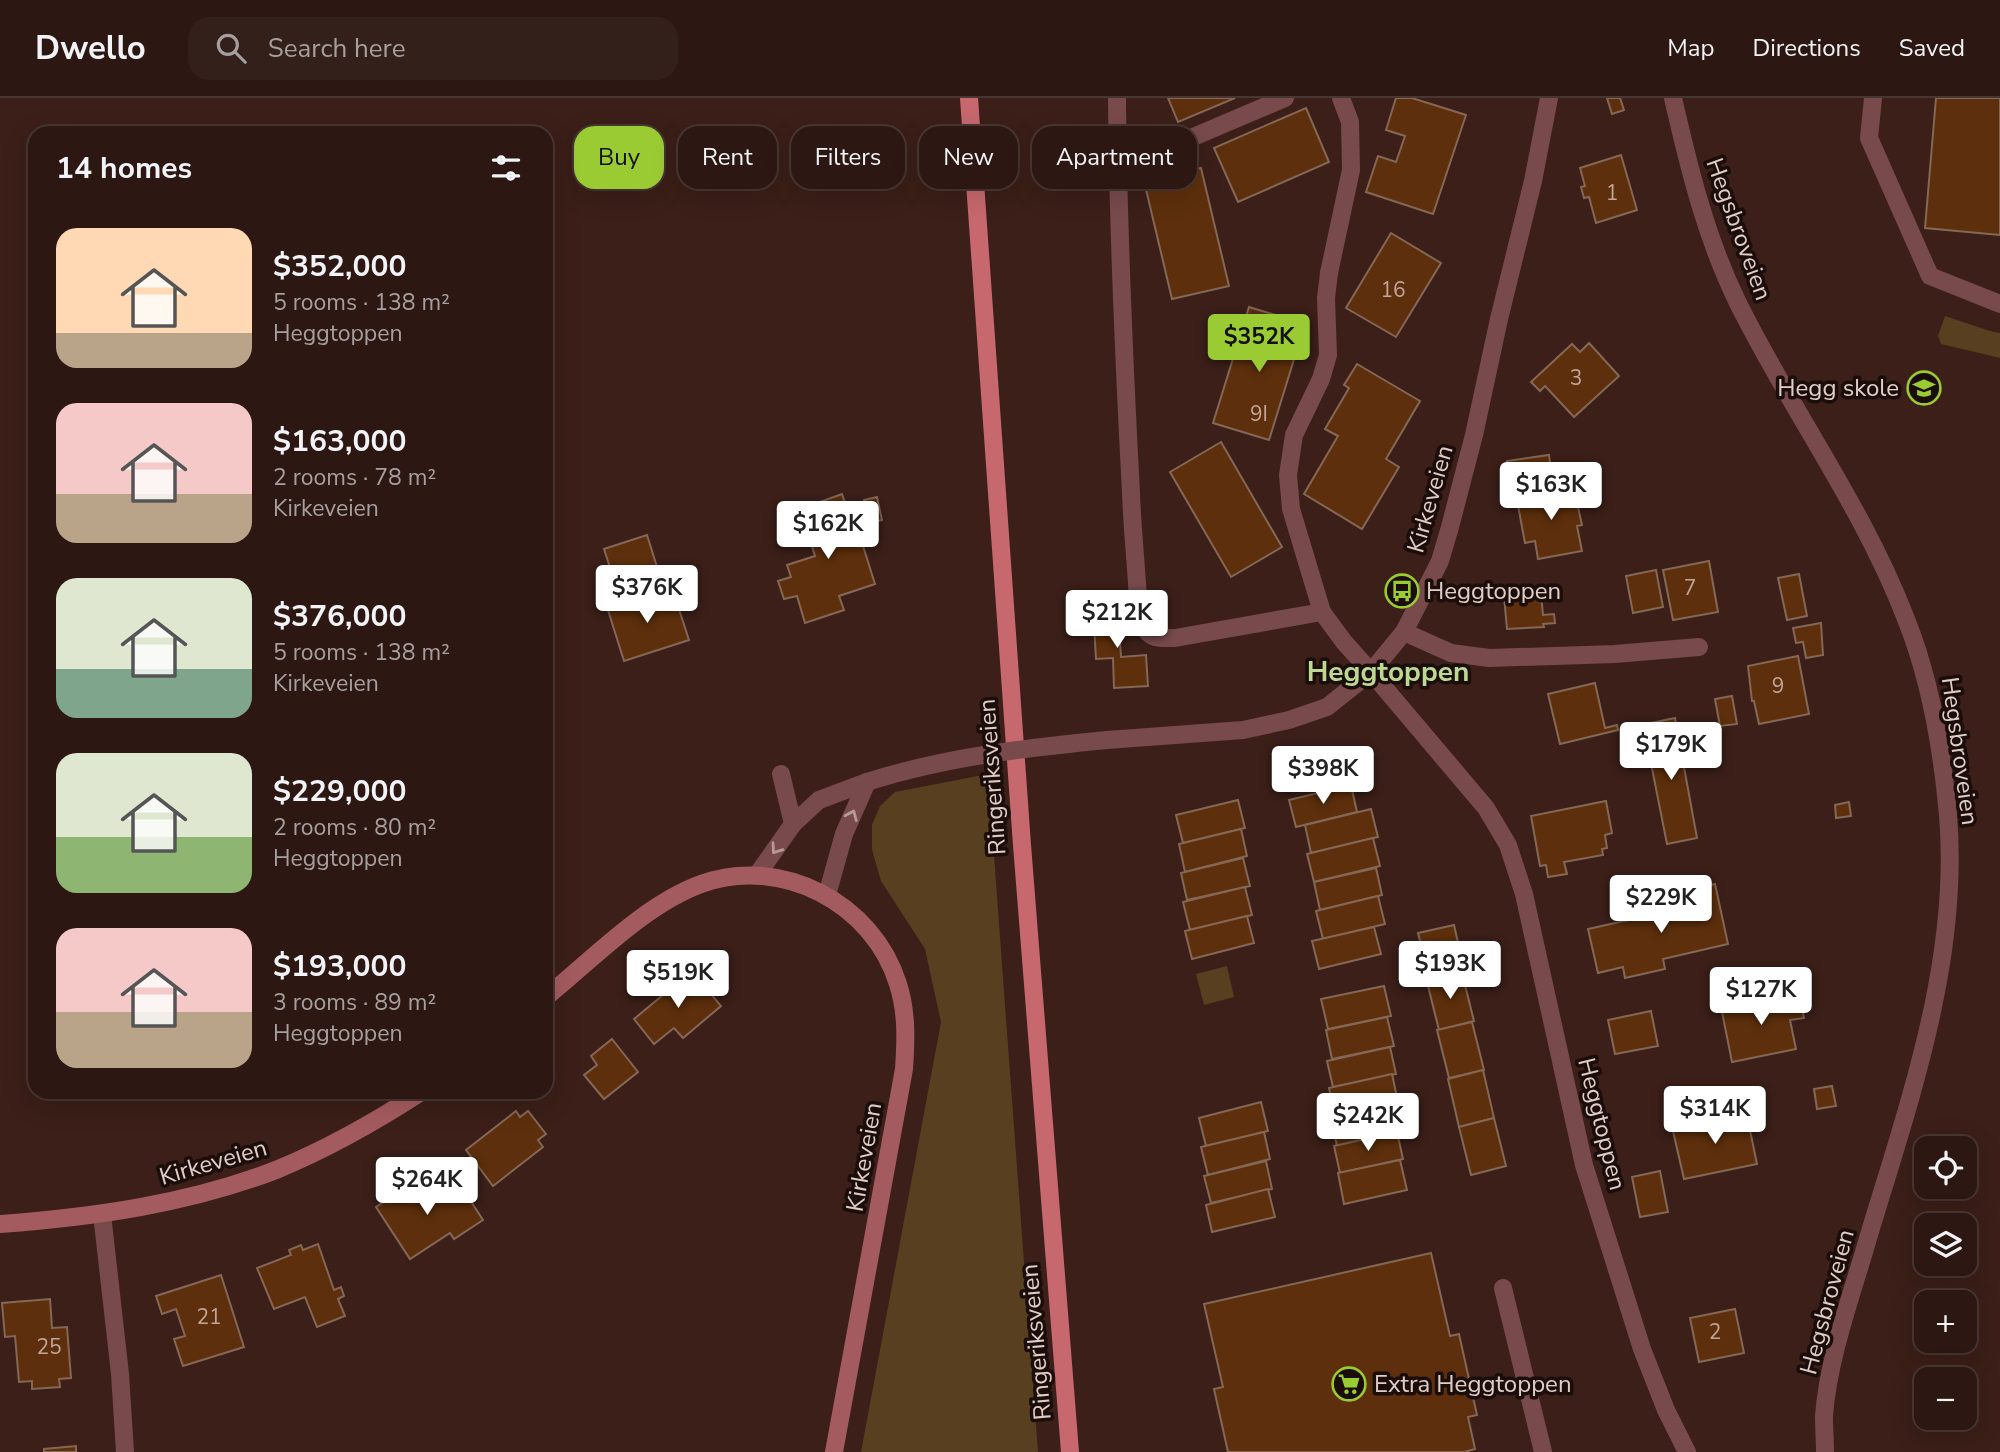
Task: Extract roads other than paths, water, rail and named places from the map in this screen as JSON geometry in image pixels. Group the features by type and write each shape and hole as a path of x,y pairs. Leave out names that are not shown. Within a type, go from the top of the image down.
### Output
{"main road":[{"name":"Ringeriksveien","path":"969,98 1022,845 1070,1452"},
{"name":"Kirkeveien","path":"553,991 619,936 664,903 702,884 732,876 757,875 795,882 827,895 853,915 881,948 898,985 906,1024 905,1069 834,1452"},
{"name":"Kirkeveien","path":"0,1224 103,1214 166,1202 276,1169 332,1145 410,1099"}],"street":[{"path":"1117,98 1117,126"},
{"path":"1197,135 1285,98"},
{"name":"Heggtoppen","path":"1340,98 1350,122 1351,170 1329,273 1326,298 1328,355 1321,379 1294,435 1288,475 1291,509 1322,612 1344,642 1486,808 1507,845 1524,894 1584,1165 1642,1349 1666,1410 1687,1452"},
{"name":"Kirkeveien","path":"757,875 793,824 819,800 867,782 966,757 1107,740 1243,730 1289,720 1327,707 1371,672 1404,632 1440,561 1474,435 1533,181 1549,98"},
{"name":"Hegsbroveien","path":"1674,98 1689,170 1737,300 1779,380 1875,547 1907,619 1937,725 1948,816 1950,863 1946,914 1929,1028 1843,1321 1824,1415 1825,1452"},
{"path":"1873,98 1870,138 1930,276 2000,304"},
{"path":"1119,189 1133,535 1139,612 1143,626 1149,635 1156,638 1175,638 1322,612"},
{"path":"1404,632 1451,653 1489,658 1615,654 1699,647"},
{"path":"781,774 793,824"},
{"path":"827,895 844,834 867,782"},
{"path":"103,1214 120,1374 124,1452"},
{"path":"1503,1288 1543,1452"}],"place":[{"name":"Hegg skole","path":"1924,388"},
{"name":"Heggtoppen","path":"1402,591"},
{"name":"Extra Heggtoppen","path":"1349,1384"}],"district":[{"name":"Heggtoppen","path":"1388,671"}]}
